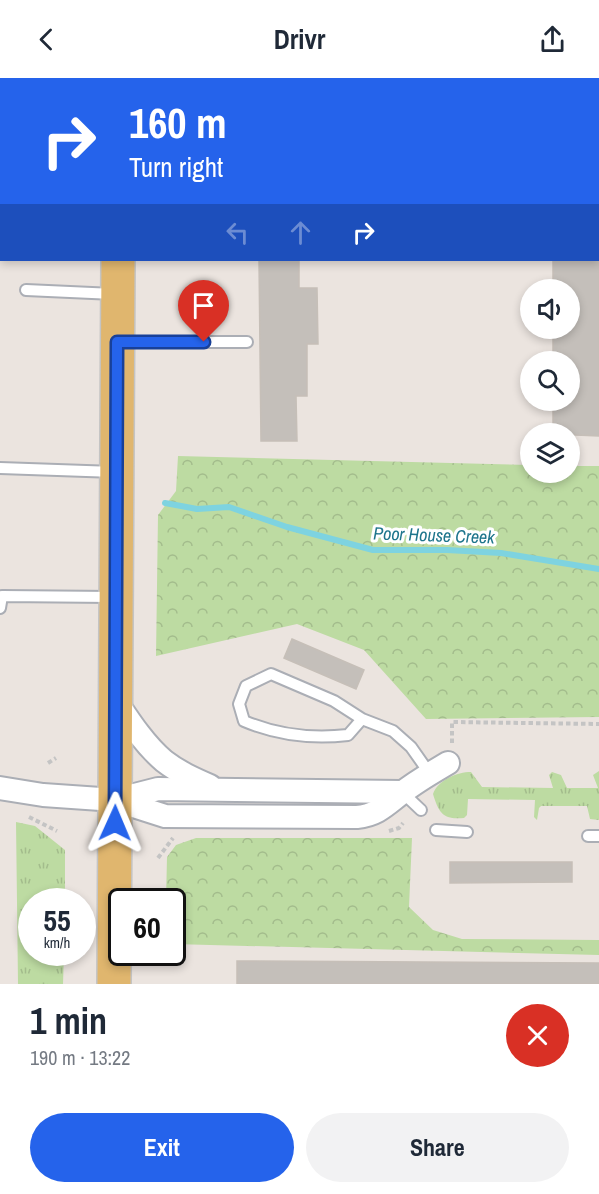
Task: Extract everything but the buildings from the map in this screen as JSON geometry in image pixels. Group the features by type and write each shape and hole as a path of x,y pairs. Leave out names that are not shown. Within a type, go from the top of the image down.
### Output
{"main road":[{"path":"114,984 118,261"}],"street":[{"path":"116,701 140,735 162,759 187,776 214,788"},
{"path":"0,788 43,795 115,800 165,816 357,817 380,810 444,762"},
{"path":"115,800 158,789 402,792"}],"lane":[{"path":"26,290 118,295"},
{"path":"117,342 247,342"},
{"path":"0,468 118,472"},
{"path":"0,608 1,596 117,597"},
{"path":"362,719 348,735 320,738 264,730 244,721 239,704 246,686 271,674 334,700 362,719 393,731 411,747 444,762"},
{"path":"402,792 421,810"},
{"path":"436,830 467,831"}],"path":[{"path":"444,762 452,722 599,724"},
{"path":"48,763 56,758"},
{"path":"22,815 33,817 57,831"},
{"path":"399,828 403,823"},
{"path":"158,858 171,840"}],"green space":[{"path":"178,456 520,465 520,483 580,483 580,466 599,466 599,717 426,719 364,650 297,624 156,656 158,515 176,491"},
{"path":"599,771 599,820 590,819 587,806 541,806 537,820 534,817 535,800 468,799 467,815 464,818 452,818 440,811 433,794 444,781 466,772 471,772 482,787 553,788 549,775 552,772 561,775 567,788 598,788 593,775"},
{"path":"16,822 35,826 65,850 65,888 18,888 18,966 64,966 63,984 18,984"},
{"path":"196,838 412,838 409,907 433,930 462,939 599,940 599,955 186,944 186,888 166,888 167,857 176,845"}],"waterway":[{"name":"Poor House Creek","path":"165,503 197,509 229,507 287,527 373,550 501,553 599,569"}],"route":[{"path":"115,823 117,342 204,342"}]}
